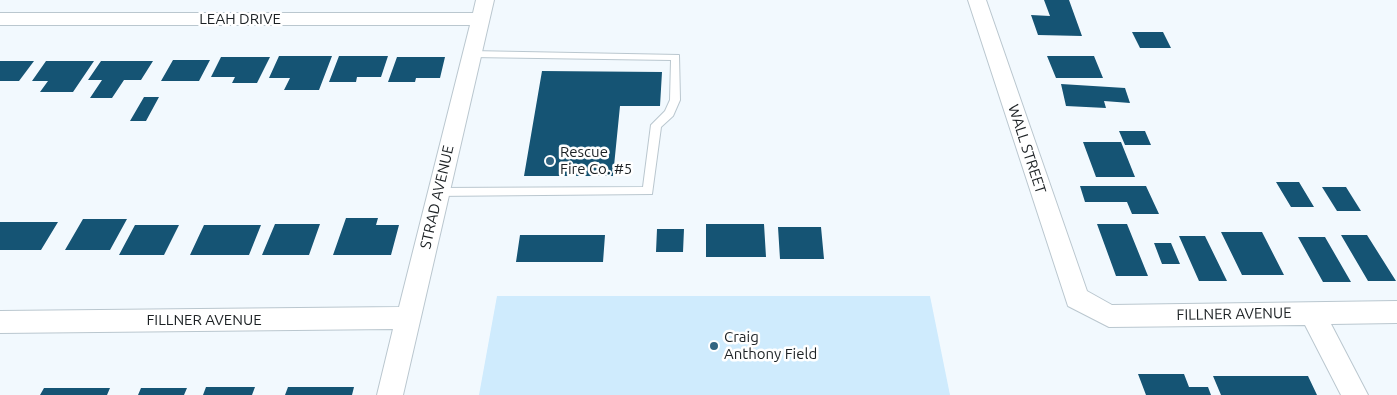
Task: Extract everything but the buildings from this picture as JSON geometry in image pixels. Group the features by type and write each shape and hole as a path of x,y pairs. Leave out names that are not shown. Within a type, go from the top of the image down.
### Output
{"street":[{"name":"WALL STREET","path":"977,0 1077,298"},
{"name":"LEAH DRIVE","path":"0,20 482,9"},
{"name":"STRAD AVENUE","path":"390,395 482,9"},
{"name":"FILLNER AVENUE","path":"1077,298 1109,316 1397,312"},
{"path":"1312,313 1355,395"},
{"name":"FILLNER AVENUE","path":"0,322 408,318"}],"lane":[{"path":"438,193 648,190 656,125 669,113 675,100 676,57 471,54"}],"shaded area":[{"name":"Craig Anthony Field","path":"497,296 930,296 950,395 479,395"}],"place":[{"name":"Rescue Fire Co. #5","path":"550,161"},
{"name":"Craig Anthony Field","path":"714,346"}]}
